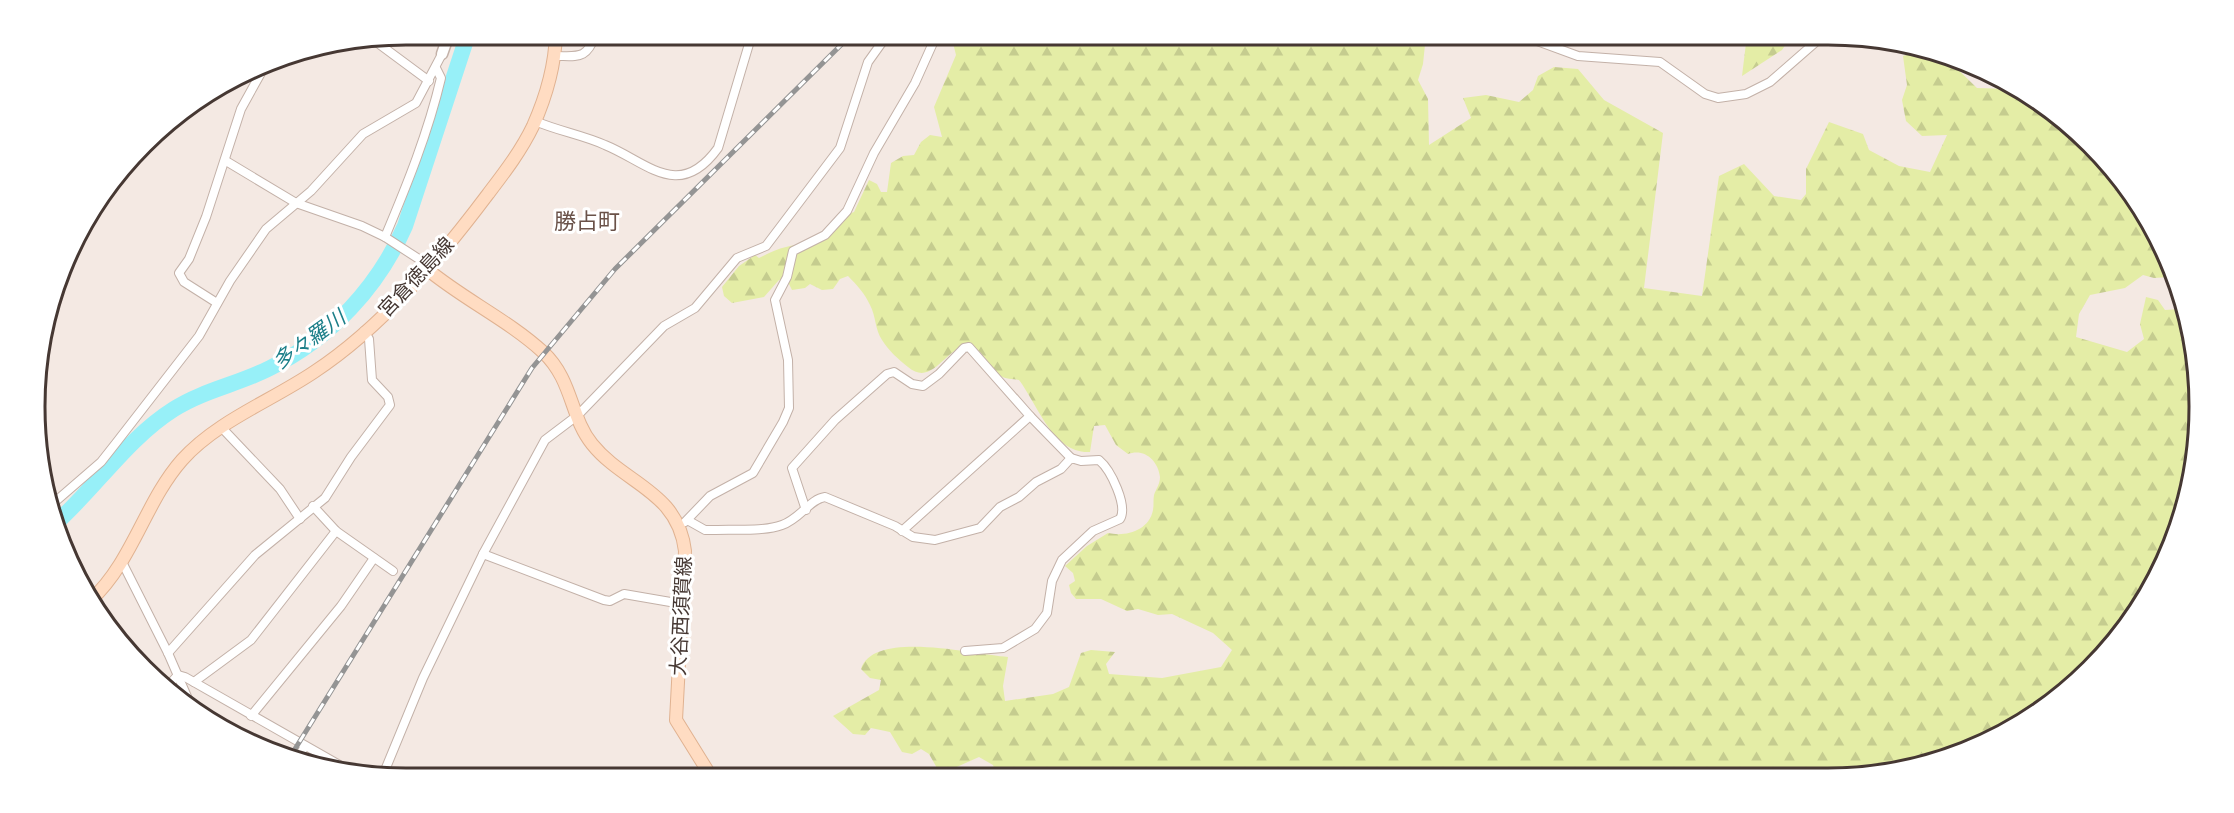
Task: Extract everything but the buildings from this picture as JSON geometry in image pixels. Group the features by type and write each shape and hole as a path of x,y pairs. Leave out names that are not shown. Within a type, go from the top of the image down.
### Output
{"main road":[{"name":"宮倉徳島線","path":"97,593 122,562 181,461 203,440 315,372 364,332 427,269 465,224 515,158 535,121 555,56 556,45"},
{"name":"大谷西須賀線","path":"427,269 544,353 563,379 584,432 592,445 660,499 684,523 685,551 676,720 706,768"}],"street":[{"path":"57,500 101,462 199,336 217,303 266,229 311,191 363,134 416,103 436,68 445,45"},
{"path":"555,56 576,57 587,52 590,45"},
{"path":"535,121 567,134 606,145 658,174 672,176 690,172 711,157 718,148 749,45"},
{"path":"387,767 423,678 483,554 545,441 578,414 664,326 695,308 737,258 765,246 840,148 868,62 880,45"},
{"path":"932,45 915,83 874,153 847,211 825,235 793,251 787,277 777,291 775,300 786,342 790,391 789,408 775,439 753,473 710,496 684,523 715,530 772,527 799,517 814,501 825,497 902,531 929,540 980,528 1000,507 1019,497 1036,482 1061,469 1071,458"},
{"path":"1548,45 1578,56 1660,62 1705,94 1718,98 1746,94 1770,82 1812,45"},
{"path":"382,46 429,81"},
{"path":"387,238 435,105 441,78 436,68"},
{"path":"217,303 184,282 180,273 196,243 226,160 241,110 259,77"},
{"path":"226,160 296,203 387,238 425,263 427,269"},
{"path":"168,652 255,555 325,498 351,456 390,405 388,397 372,381 369,339 364,332"},
{"path":"806,510 792,468 835,420 887,374 894,372 912,384 923,386 939,374 964,348 969,347 1071,458 1081,461 1094,459 1103,463 1123,505 1123,514 1115,522 1093,531 1082,539 1062,560 1052,581 1047,613 1035,629 1003,648 965,651"},
{"path":"902,531 1030,416"},
{"path":"222,428 280,489 300,519"},
{"path":"313,506 336,531 393,571"},
{"path":"194,681 251,640 336,531"},
{"path":"483,554 604,600 610,601 624,594 682,604"},
{"path":"252,716 341,606 374,558"},
{"path":"122,562 168,652 185,693"},
{"path":"178,675 194,681 329,760"},
{"path":"172,681 178,675"},
{"path":"301,752 305,746"}],"green space":[{"path":"954,45 1425,45 1418,80 1428,99 1429,145 1471,118 1463,98 1486,95 1519,102 1533,90 1538,76 1554,67 1578,69 1604,100 1663,133 1644,288 1702,296 1719,176 1744,164 1774,196 1801,200 1806,194 1806,169 1829,122 1863,134 1869,150 1899,166 1930,172 1947,135 1922,136 1906,121 1902,100 1907,85 1903,56 1909,54 1944,64 1958,70 1977,88 2000,89 2008,93 2066,135 2114,186 2152,247 2165,277 2154,278 2143,275 2125,288 2090,295 2079,314 2076,337 2127,352 2144,339 2140,324 2146,297 2158,300 2165,310 2176,309 2186,359 2189,406 2186,454 2170,523 2152,566 2128,607 2099,645 2066,678 2028,707 1987,731 1944,749 1898,761 1828,768 994,768 993,765 979,757 954,768 937,768 929,754 921,749 912,754 902,752 890,732 871,728 865,735 853,734 833,716 879,690 881,680 870,678 861,669 870,657 885,650 927,647 1008,657 1003,686 1005,701 1053,694 1069,687 1081,653 1091,650 1115,652 1106,664 1109,674 1162,678 1221,667 1232,650 1213,633 1172,614 1158,615 1138,609 1127,611 1101,599 1076,599 1071,593 1069,585 1075,581 1073,573 1065,566 1087,546 1108,533 1129,533 1147,523 1151,517 1154,495 1159,482 1159,471 1153,461 1145,454 1128,454 1116,445 1105,425 1094,426 1090,452 1077,451 1066,445 1048,426 1019,380 1001,376 980,352 971,347 962,347 933,369 925,372 917,372 908,367 882,340 868,301 848,276 840,279 833,289 822,290 810,284 805,288 792,290 788,282 779,280 764,297 732,303 724,296 722,287 739,266 755,255 759,258 783,248 827,237 833,233 845,215 854,212 869,180 877,184 881,192 887,192 891,163 903,156 914,155 921,142 930,135 942,137 934,107 956,55"},
{"path":"1746,45 1785,45 1782,50 1742,76"}],"waterway":[{"name":"多々羅川","path":"62,517 127,448 157,421 185,402 258,374 292,356 332,326 367,290 381,270 405,226 464,45"}],"railway":[{"path":"294,750 532,368 615,269 841,45"}],"district":[{"name":"勝占町","path":"587,221"}]}
